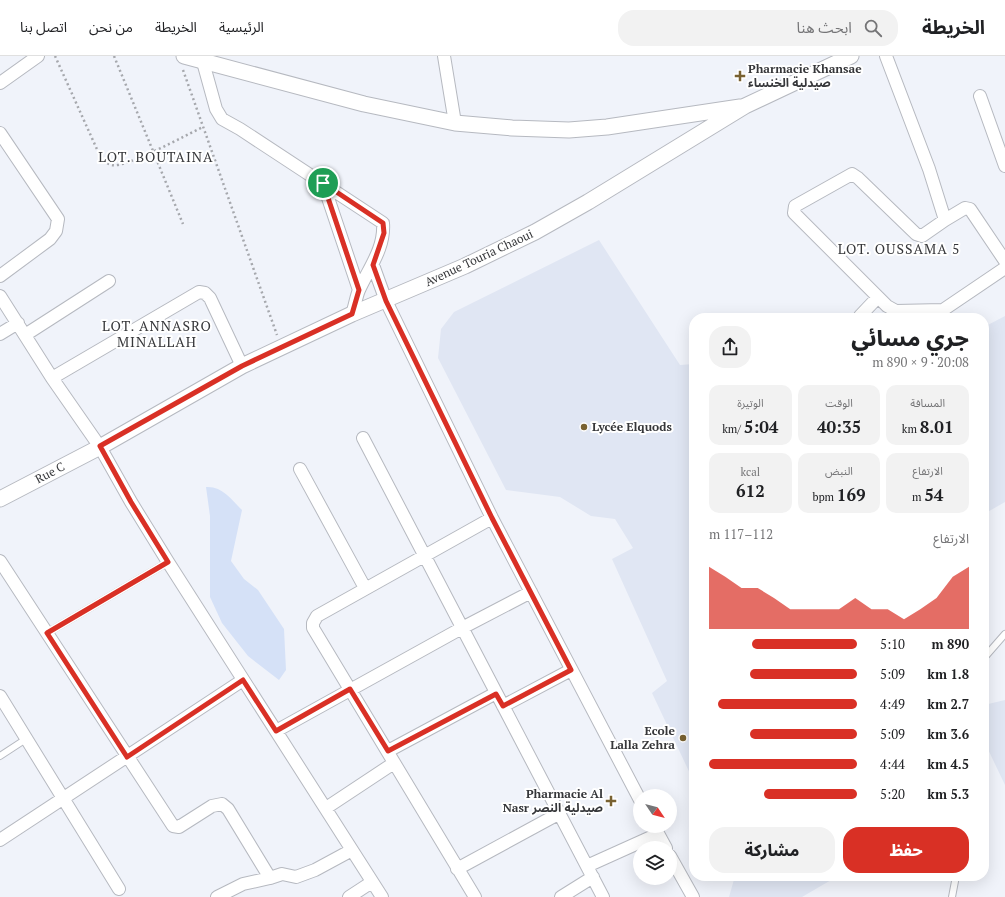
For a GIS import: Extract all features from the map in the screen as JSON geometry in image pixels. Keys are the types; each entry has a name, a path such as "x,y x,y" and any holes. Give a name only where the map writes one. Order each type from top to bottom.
{"street":[{"path":"0,83 38,56"},
{"path":"444,56 455,123"},
{"name":"Avenue Touria Chaoui","path":"100,446 242,366 352,314 386,301 535,232 594,198 745,106 851,56"},
{"path":"886,56 929,169 945,220"},
{"path":"182,60 203,62 364,104 455,123 512,128 569,130 607,127 745,106"},
{"path":"203,62 216,109 222,119 383,223 384,233 373,265 359,290 352,314"},
{"path":"980,96 1005,166"},
{"path":"0,133 58,220 56,231 50,239 0,276"},
{"path":"1005,261 970,209 965,208 922,236 916,234 852,174 796,206 794,213 887,306 896,311 943,310 1005,268"},
{"path":"323,183 359,290"},
{"path":"373,265 386,301 492,518 634,789"},
{"path":"25,335 109,280"},
{"path":"52,378 199,292 205,293 213,303 242,366"},
{"path":"0,296 52,378 100,446 131,502 168,562 382,897"},
{"path":"863,313 878,297"},
{"path":"0,334 18,323"},
{"path":"363,438 603,897"},
{"name":"Rue C","path":"0,499 100,446"},
{"path":"300,469 365,588"},
{"path":"475,897 313,628 313,623 317,616 492,518"},
{"path":"0,560 173,826 179,827 212,806 218,804 226,807 270,878"},
{"path":"276,731 350,689 531,592"},
{"path":"503,706 571,670"},
{"path":"0,840 243,680"},
{"path":"388,751 496,694"},
{"path":"0,696 62,799 119,889"},
{"path":"326,808 394,763"},
{"path":"457,869 560,813"},
{"path":"587,866 650,833"},
{"path":"217,897 243,884 282,874 296,877 315,870 352,850"},
{"path":"677,868 693,897"},
{"path":"561,897 593,877"},
{"path":"349,897 372,882"}],"lane":[{"path":"47,633 168,562"},
{"path":"989,652 1005,634"},
{"path":"0,756 26,739"},
{"path":"952,897 955,881"}],"path":[{"path":"55,56 100,156 105,162 112,166 119,166 152,152 203,127"},
{"path":"114,56 152,152 183,224"},
{"path":"182,60 203,127 281,347"}],"shaded area":[{"name":"Lycée Elquods","path":"599,240 680,365 689,364 689,771 652,693 667,681 612,559 633,548 615,519 591,516 560,497 506,490 438,358 441,329 454,312"},
{"path":"1005,316 1005,502 989,511 989,324"},
{"path":"206,487 212,487 222,491 242,510 231,561 244,579 258,590 284,629 286,670 279,680 248,656 222,623 210,597 210,516"},
{"path":"1005,700 1005,785 989,751 989,704"},
{"path":"734,881 829,881 802,897 729,897"}],"place":[{"name":"Pharmacie Khansae صيدلية الخنساء","path":"740,76"},
{"name":"Lycée Elquods","path":"584,427"},
{"name":"Ecole Lalla Zehra","path":"683,738"},
{"name":"Pharmacie Al Nasr صيدلية النصر","path":"611,801"}],"district":[{"name":"LOT. BOUTAINA","path":"156,157"},
{"name":"LOT. OUSSAMA 5","path":"899,249"},
{"name":"LOT. ANNASRO MINALLAH","path":"157,334"}],"route":[{"path":"323,183 383,223 384,233 373,265 386,301 492,518 571,670 503,706 496,694 388,751 350,689 276,731 243,680 127,757 47,633 168,562 131,502 100,446 242,366 352,314 359,290 323,183"}]}
